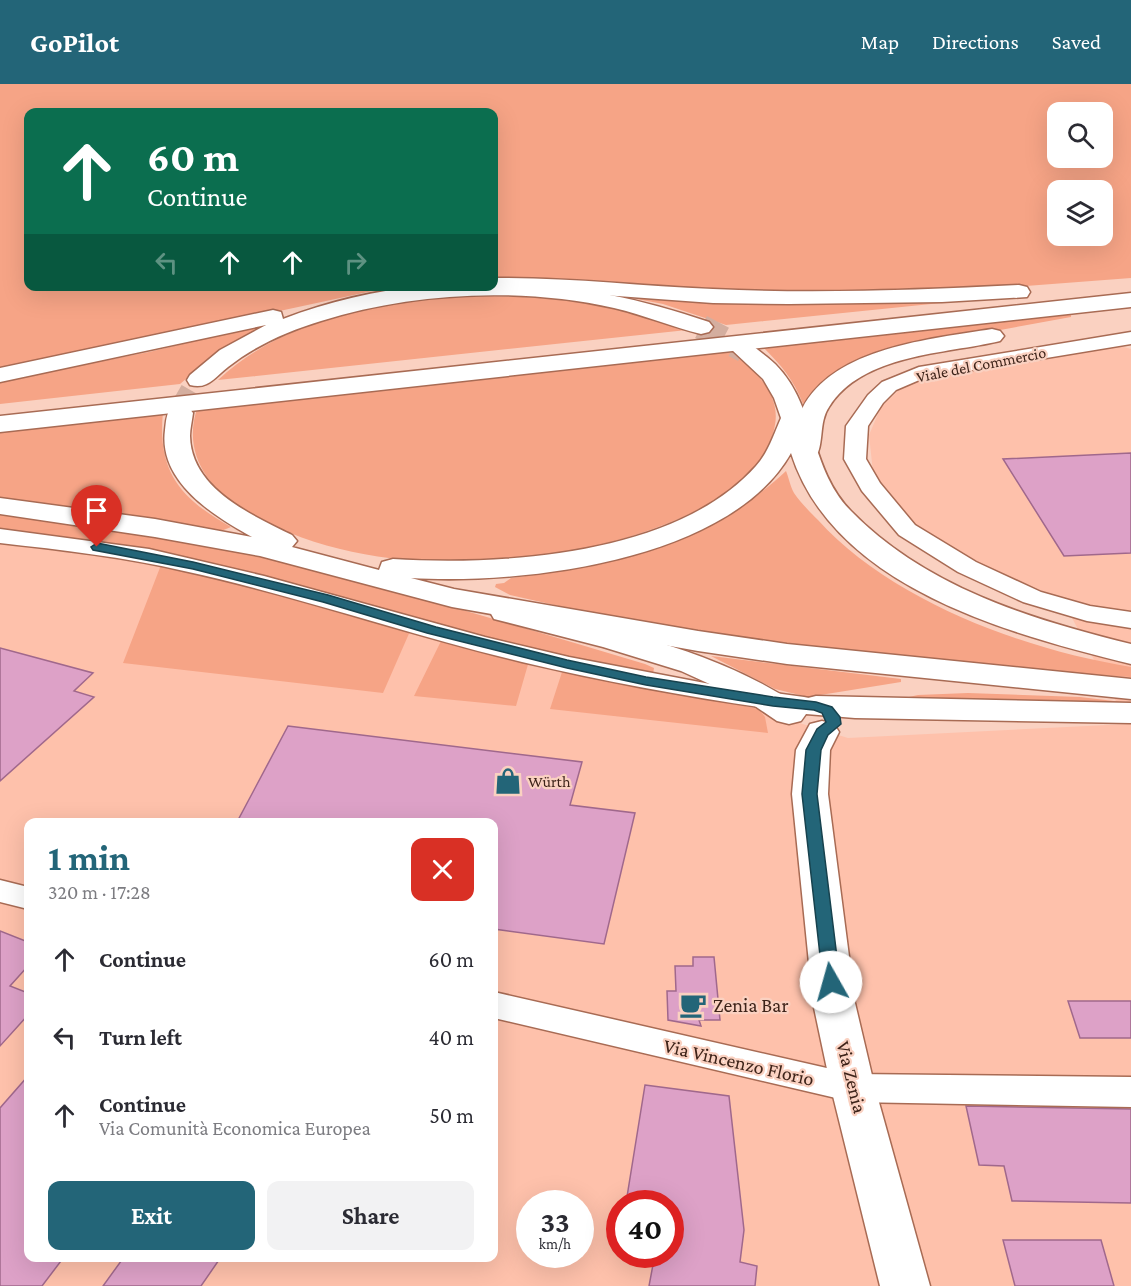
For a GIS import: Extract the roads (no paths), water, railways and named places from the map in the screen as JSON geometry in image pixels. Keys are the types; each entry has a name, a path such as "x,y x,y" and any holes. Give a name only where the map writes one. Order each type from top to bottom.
{"main road":[{"path":"498,285 723,296 875,298 1032,291 1131,283"},
{"path":"0,409 1131,289"},
{"path":"0,375 316,308 423,291"},
{"path":"498,291 588,297 645,308 701,327"},
{"path":"199,380 231,353 274,330 325,312 384,297"},
{"path":"0,424 1131,300"},
{"path":"805,454 809,424 817,405 842,379 860,369 915,350 1131,310"},
{"path":"744,350 772,373 786,397 814,479 837,514 853,531 900,566 962,600 999,616 1047,632 1131,654"},
{"path":"180,413 176,436 178,454 183,466 196,484 222,508 257,530 320,555"},
{"path":"0,506 155,528 357,563 425,570 501,567 579,558 641,543 688,526 742,494 764,474 781,449 794,418"},
{"path":"262,548 452,598 686,639 1130,701"},
{"path":"357,563 412,588"},
{"path":"452,598 653,668 714,674 824,714 1039,709 1130,701"},
{"path":"824,714 1130,701"},
{"name":"Via Zenia","path":"824,714 813,750 810,794 834,1003 853,1088 905,1286"}],"street":[{"name":"Viale del Commercio","path":"1131,338 918,372 889,386 875,399 856,426 855,459 870,486 907,530 967,567 1032,597 1087,613 1131,621"},
{"path":"0,536 97,547 193,566 328,599 431,630 653,668"},
{"path":"0,891 24,897"},
{"name":"Via Vincenzo Florio","path":"498,1006 853,1088 1131,1092"}],"tunnel":[{"path":"701,327 744,350"},
{"path":"180,413 199,380"}],"place":[{"name":"Würth","path":"508,781"},
{"name":"Zenia Bar","path":"693,1005"}]}
